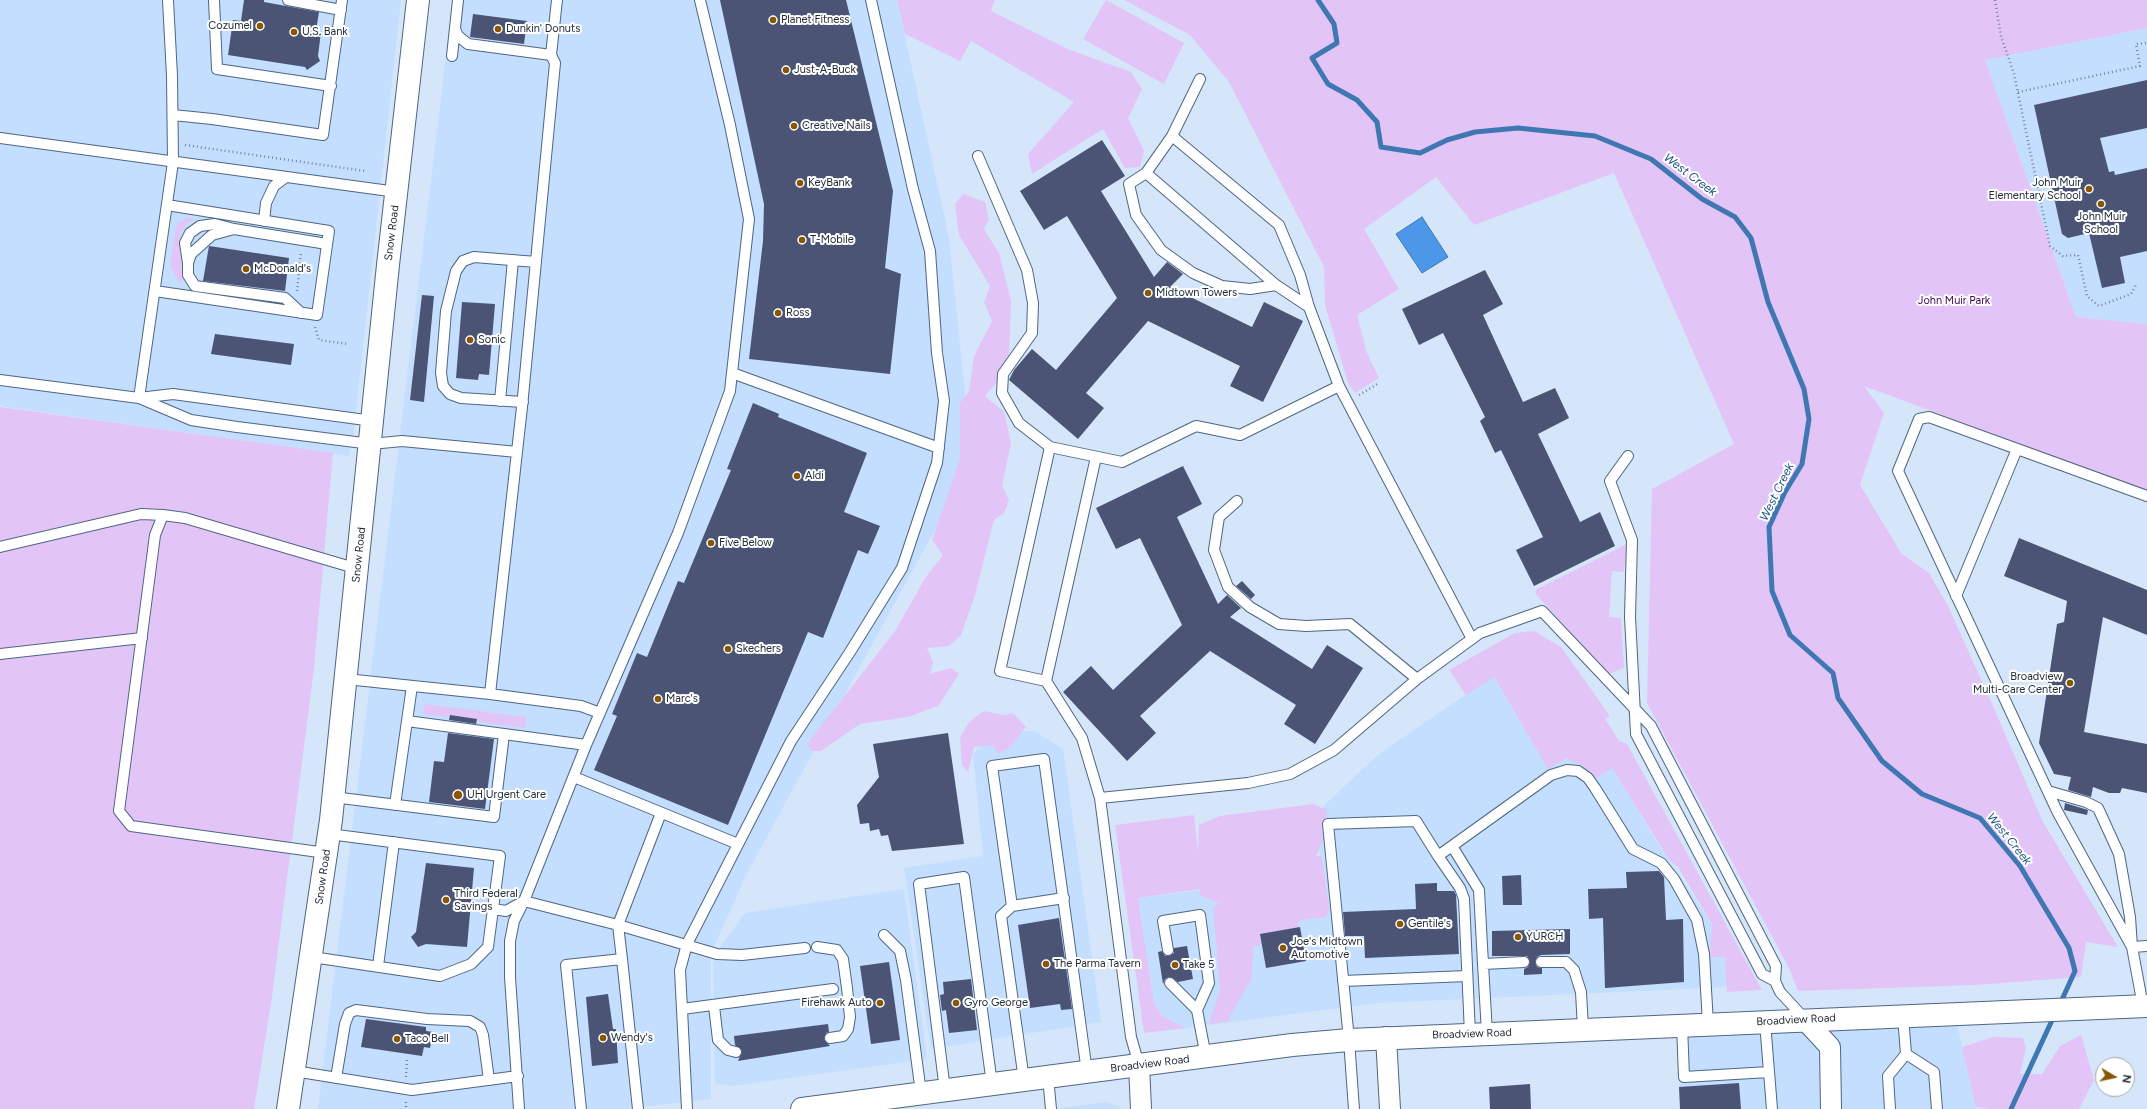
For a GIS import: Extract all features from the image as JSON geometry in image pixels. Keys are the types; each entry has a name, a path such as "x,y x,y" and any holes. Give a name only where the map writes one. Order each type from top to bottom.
{"main road":[{"name":"Snow Road","path":"288,1109 328,844 418,0"},
{"name":"Broadview Road","path":"802,1109 870,1105 921,1093 1139,1065 1386,1037 2145,1006"}],"street":[{"path":"1806,1020 1830,1047 1831,1109"},
{"path":"1386,1037 1390,1109"},
{"path":"1139,1065 1141,1109"}],"lane":[{"path":"139,398 174,162 168,0"},
{"path":"214,0 217,69 330,86"},
{"path":"173,115 323,135 341,5 288,0"},
{"path":"452,56 458,0"},
{"path":"490,694 523,402 555,63 551,55 557,0"},
{"path":"519,1109 518,1076 510,977 510,941 514,921 524,901 586,745 678,533 730,391 749,219 730,126 700,0"},
{"path":"687,1109 680,970 687,944 790,741 850,652 902,568 937,462 944,401 937,353 930,251 913,189 871,0"},
{"path":"455,29 458,36 468,44 551,55"},
{"path":"1200,79 1172,136 1146,174 1129,184 1136,215 1161,250 1193,273 1222,286 1250,289 1276,285"},
{"path":"1172,136 1279,225 1300,275 1309,307 1339,386 1472,639"},
{"path":"0,138 397,192"},
{"path":"978,156 1027,270 1033,303 1032,332 1003,374 1002,393 1019,423 1050,447 1122,462 1196,426 1240,435 1339,386"},
{"path":"1146,174 1276,285 1309,307"},
{"path":"264,221 266,203 274,186 286,177"},
{"path":"155,292 317,316 329,231 167,205"},
{"path":"301,313 285,298 195,286 188,275 185,243 190,233 200,226 215,224 234,230 327,244"},
{"path":"188,263 191,254 212,236 234,230"},
{"path":"523,402 461,398 450,394 443,386 441,373 446,311 456,271 463,261 474,257 536,262"},
{"path":"500,401 513,260"},
{"path":"732,372 939,448"},
{"path":"0,380 139,398 173,394 373,421"},
{"path":"139,398 191,420 371,444 402,441 517,452"},
{"path":"2132,947 2048,791 1898,471 1919,419 1929,417 2147,496"},
{"path":"1046,680 1000,670 1050,447"},
{"path":"1956,596 2017,449"},
{"path":"1628,456 1610,481 1632,540 1630,617 1636,734 1762,974 1775,981"},
{"path":"1096,457 1046,680 1082,738 1100,798 1132,1037 1139,1065"},
{"path":"1237,501 1219,517 1214,550 1228,587 1250,607 1280,624 1306,626 1350,624 1417,679"},
{"path":"0,547 142,514 163,515 185,518 358,569"},
{"path":"163,515 155,535 119,812 131,826 328,844 394,842 500,856 488,947 471,964 440,976 378,966 312,958"},
{"path":"1100,798 1248,783 1290,774 1334,750 1417,679 1480,633 1542,611 1634,710 1651,726 1776,966 1775,981 1780,992 1806,1020"},
{"path":"0,654 142,638"},
{"path":"346,679 490,694 581,706 600,713"},
{"path":"395,805 412,686"},
{"path":"407,721 586,745"},
{"path":"333,796 494,817 504,734"},
{"path":"1012,906 992,766 1044,759 1087,1072"},
{"path":"1438,856 1551,776 1567,770 1578,771 1588,778 1633,849 1662,863 1674,879 1697,920 1704,954 1708,1024"},
{"path":"574,777 738,844"},
{"path":"2048,791 2086,802 2098,808 2105,820 2119,854 2130,917 2132,947 2145,1006"},
{"path":"638,1109 618,925 661,812"},
{"path":"1354,1109 1349,1040 1328,824 1416,821 1460,888 1464,899 1467,976 1479,1033"},
{"path":"378,966 394,842"},
{"path":"1452,846 1479,890 1484,964 1479,1033"},
{"path":"945,1090 919,884 964,877 992,1084"},
{"path":"1024,1080 1001,916 1012,906 1064,898"},
{"path":"493,909 506,911 524,901 618,925 717,954 742,956 805,948"},
{"path":"1168,950 1163,921 1200,915 1209,983 1197,1010"},
{"path":"884,935 900,951 906,980 921,1093"},
{"path":"2132,947 2147,946"},
{"path":"817,947 837,950 843,959 850,1017 848,1029 843,1036 830,1038"},
{"path":"581,1109 566,965 622,959"},
{"path":"1484,964 1524,962"},
{"path":"1541,962 1566,962 1574,970 1581,992 1582,1029"},
{"path":"1343,982 1467,976"},
{"path":"1170,983 1197,1010 1206,1057"},
{"path":"682,1009 714,1006 833,989"},
{"path":"714,1006 718,1040 728,1050 736,1052"},
{"path":"336,1078 345,1024 349,1013 356,1010 427,1019 470,1021 480,1027 483,1035 489,1080"},
{"path":"1890,1109 1888,1076 1906,1054 1903,1016"},
{"path":"1765,1022 1772,1109"},
{"path":"1682,1025 1684,1077 1769,1072"},
{"path":"1906,1054 1934,1072 1936,1109"},
{"path":"294,1071 412,1090 518,1076"},
{"path":"1048,1077 1051,1109"}],"path":[{"path":"1995,0 2001,36 2014,74 2050,246 2063,256 2078,255 2087,296 2099,306 2131,294 2137,283"},
{"path":"2018,92 2140,66 2136,44 2147,42"},
{"path":"173,143 365,171"},
{"path":"294,252 301,253 296,293"},
{"path":"318,337 319,340 348,344"},
{"path":"1358,395 1379,383"}],"shaded area":[{"path":"0,0 401,0 354,430 349,456 0,406"},
{"path":"453,0 897,0 949,238 972,462 746,875 711,954 711,1099 624,1109 318,1109"},
{"name":"John Muir Elementary School","path":"2147,28 2147,324 2076,317 1985,60"},
{"path":"1493,676 1548,769 1566,758 1612,767 1657,842 1712,924 1727,956 1728,987 1378,1003 1186,1028 1162,1016 1154,1003 1138,898 1217,888 1256,925 1325,917 1316,813 1379,754"},
{"path":"997,731 1034,731 1063,749 1101,1022 931,1049 904,868 983,856 973,754"},
{"path":"904,889 927,1059 732,1086 715,1083 713,957 745,913"},
{"path":"1957,1024 1977,1109 1681,1109 1677,1037"},
{"path":"1107,1102 1120,1107 1120,1109 1053,1109"}],"green space":[{"path":"897,0 995,0 991,11 1070,50 1131,72 1142,89 1128,118 1144,151 1140,167 1125,168 1103,129 1032,174 1028,154 1074,102 971,41 960,61 905,34"},
{"path":"1106,0 1184,43 1164,84 1083,39"},
{"name":"John Muir Park","path":"1124,0 2147,0 2147,28 1985,60 2076,317 2147,324 2147,491 1864,386 1884,413 1860,485 1901,553 1929,573 1948,606 2043,822 2118,947 2086,942 2081,977 1975,985 1798,991 1789,968 1647,703 1652,489 1734,444 1614,173 1474,225 1436,177 1364,229 1399,289 1357,315 1367,353 1379,378 1355,393 1348,383 1325,305 1324,267 1229,82 1190,35"},
{"path":"963,194 985,202 989,219 984,229 999,253 1011,301 1009,354 997,382 985,396 1004,412 1011,443 1002,486 1009,500 1004,513 994,520 975,595 961,635 949,646 927,648 933,662 930,674 951,668 959,674 938,706 908,717 860,724 821,751 811,751 808,743 895,631 926,577 943,555 932,540 960,459 960,403 969,391 974,356 992,321 984,302 990,286 959,235 955,204"},
{"path":"188,217 195,219 186,224 179,237 183,281 179,282 171,268 171,258 176,228 179,223"},
{"path":"0,407 333,453 314,668 272,997 254,1109 0,1109"},
{"path":"1627,544 1624,572 1612,571 1609,617 1621,618 1624,668 1608,674 1535,593 1537,589"},
{"path":"1534,631 1561,647 1610,716 1605,719 1619,741 1627,744 1762,990 1727,992 1725,957 1710,957 1712,924 1678,867 1670,861 1612,768 1596,778 1585,767 1566,758 1548,769 1494,677 1466,695 1449,670 1515,633"},
{"path":"425,704 526,717 525,728 423,714"},
{"path":"984,711 1003,715 1013,713 1026,727 1011,746 998,754 992,745 974,747 968,772 962,765 960,738 969,722"},
{"path":"1313,804 1327,810 1324,837 1316,856 1322,856 1329,910 1326,917 1300,920 1295,934 1253,947 1252,978 1230,1016 1230,1021 1209,1024 1220,989 1213,907 1219,903 1200,895 1200,889 1138,898 1154,1003 1162,1016 1186,1028 1144,1033 1115,825 1194,815 1198,853 1199,825 1220,816"},
{"path":"2081,1035 2094,1080 2079,1109 1990,1109 1976,1107 1962,1047 1993,1037 2023,1038 2026,1048 2020,1074 2042,1074 2060,1046"}],"water":[{"path":"1422,217 1448,257 1422,273 1396,234"}],"building":[{"path":"244,0 264,0 264,2 319,12 316,31 321,32 318,56 320,61 307,70 305,67 228,55 233,20 241,21"},
{"path":"720,0 846,0 893,191 885,268 901,274 890,374 749,359 763,241 764,204"},
{"name":"Dunkin' Donuts","path":"473,14 527,21 524,44 470,37"},
{"name":"John Muir School","path":"2147,80 2147,128 2100,138 2109,172 2114,171 2115,175 2147,168 2147,251 2120,257 2125,283 2102,288 2089,233 2068,238 2062,234 2034,105"},
{"name":"Midtown Towers","path":"1102,140 1125,176 1101,191 1154,277 1167,262 1183,274 1170,287 1252,327 1264,302 1303,321 1263,402 1230,386 1240,366 1148,321 1086,393 1104,408 1078,439 1009,380 1014,370 1032,349 1056,370 1117,298 1067,216 1044,230 1020,191"},
{"name":"McDonald's","path":"209,246 289,258 285,291 203,281"},
{"path":"1485,270 1503,304 1483,315 1523,402 1555,388 1569,418 1538,434 1580,522 1600,512 1615,546 1534,586 1516,550 1543,537 1501,450 1495,453 1480,421 1485,417 1443,333 1419,345 1402,309"},
{"path":"422,295 434,296 424,402 410,400"},
{"path":"462,302 495,304 489,375 479,374 478,380 456,378"},
{"path":"215,334 294,344 291,365 211,354"},
{"path":"753,403 779,414 778,417 867,453 844,512 880,526 868,554 858,550 823,638 808,632 728,825 594,770 617,716 612,714 637,653 647,657 678,581 684,583 731,470 727,469"},
{"path":"1183,466 1202,504 1177,517 1218,604 1227,595 1241,608 1230,617 1312,669 1327,645 1363,668 1315,744 1284,724 1296,705 1210,651 1140,716 1156,733 1127,761 1063,692 1091,666 1113,690 1182,625 1140,538 1116,549 1096,508"},
{"name":"Broadview Multi-Care Center","path":"2019,538 2147,590 2147,635 2103,617 2084,732 2147,744 2147,793 2122,788 2120,793 2109,793 2093,787 2091,797 2068,790 2071,777 2054,774 2039,743 2057,624 2064,622 2067,601 2004,576"},
{"path":"1242,581 1255,595 1251,599 1236,586"},
{"path":"450,715 477,719 476,724 449,720"},
{"path":"448,733 494,739 485,809 429,802 434,761 444,762"},
{"path":"948,733 964,844 892,851 888,835 881,836 879,829 870,831 869,823 860,824 857,805 879,777 873,744"},
{"path":"2065,803 2088,810 2087,815 2064,810"},
{"name":"Third Federal Savings","path":"426,863 474,868 467,947 426,944 418,947 411,937 416,932"},
{"path":"1659,871 1664,877 1666,920 1683,919 1684,982 1605,988 1603,918 1589,919 1588,889 1627,888 1626,872"},
{"path":"1521,875 1522,905 1503,905 1502,876"},
{"name":"Gentile's","path":"1437,883 1437,891 1454,891 1456,895 1459,954 1365,958 1364,936 1345,936 1343,912 1416,909 1415,884"},
{"name":"The Parma Tavern","path":"1059,918 1072,1009 1061,1010 1060,1004 1030,1008 1018,925"},
{"name":"Joe's Midtown Automotive","path":"1300,927 1306,961 1266,968 1260,934"},
{"path":"1570,929 1570,954 1541,955 1537,957 1535,962 1537,967 1542,968 1542,974 1524,975 1524,969 1528,967 1530,962 1527,956 1492,956 1492,931"},
{"name":"Take 5","path":"1187,946 1193,979 1178,982 1169,977 1165,979 1163,984 1158,952 1162,951 1165,956 1169,956 1174,953 1174,948"},
{"name":"Firehawk Auto","path":"889,962 900,1040 871,1044 860,966"},
{"name":"Gyro George","path":"971,979 977,1030 949,1033 946,1010 942,1011 940,995 944,994 943,982"},
{"name":"Wendy's","path":"608,994 613,1029 616,1029 618,1063 592,1066 586,997"},
{"name":"Taco Bell","path":"366,1019 426,1027 426,1031 433,1032 430,1048 424,1047 422,1056 361,1047"},
{"path":"828,1024 829,1032 826,1033 824,1039 830,1046 738,1061 742,1051 735,1045 734,1036"},
{"path":"1739,1083 1741,1109 1680,1109 1679,1087"},
{"path":"1530,1084 1531,1109 1490,1109 1489,1087"}],"waterway":[{"name":"West Creek","path":"1318,0 1334,24 1337,43 1312,58 1328,84 1357,100 1377,122 1381,147 1420,153 1447,140 1475,132 1518,128 1595,136 1651,159 1702,199 1735,217 1751,238 1768,302 1804,389 1809,419 1802,464 1785,492 1769,527 1772,591 1790,635 1833,673 1838,698 1882,761 1922,794 1980,818 2020,866 2069,948 2075,971 2060,1004"},
{"name":"West Creek","path":"2011,1109 2054,1016"}],"place":[{"name":"Planet Fitness","path":"773,20"},
{"name":"Cozumel","path":"260,26"},
{"name":"Dunkin' Donuts","path":"498,29"},
{"name":"U.S. Bank","path":"294,32"},
{"name":"Just-A-Buck","path":"786,70"},
{"name":"Creative Nails","path":"794,126"},
{"name":"KeyBank","path":"800,183"},
{"name":"John Muir Elementary School","path":"2089,189"},
{"name":"John Muir School","path":"2101,204"},
{"name":"T-Mobile","path":"802,240"},
{"name":"McDonald's","path":"246,269"},
{"name":"Midtown Towers","path":"1148,293"},
{"name":"Ross","path":"778,313"},
{"name":"Sonic","path":"470,340"},
{"name":"Aldi","path":"797,476"},
{"name":"Five Below","path":"711,543"},
{"name":"Skechers","path":"728,649"},
{"name":"Broadview Multi-Care Center","path":"2070,683"},
{"name":"Marc's","path":"658,699"},
{"name":"UH Urgent Care","path":"458,795"},
{"name":"Third Federal Savings","path":"446,900"},
{"name":"Gentile's","path":"1400,924"},
{"name":"YURCH","path":"1518,937"},
{"name":"Joe's Midtown Automotive","path":"1283,948"},
{"name":"The Parma Tavern","path":"1046,964"},
{"name":"Take 5","path":"1175,965"},
{"name":"Firehawk Auto","path":"880,1003"},
{"name":"Gyro George","path":"956,1003"},
{"name":"Wendy's","path":"603,1038"},
{"name":"Taco Bell","path":"397,1039"}]}
